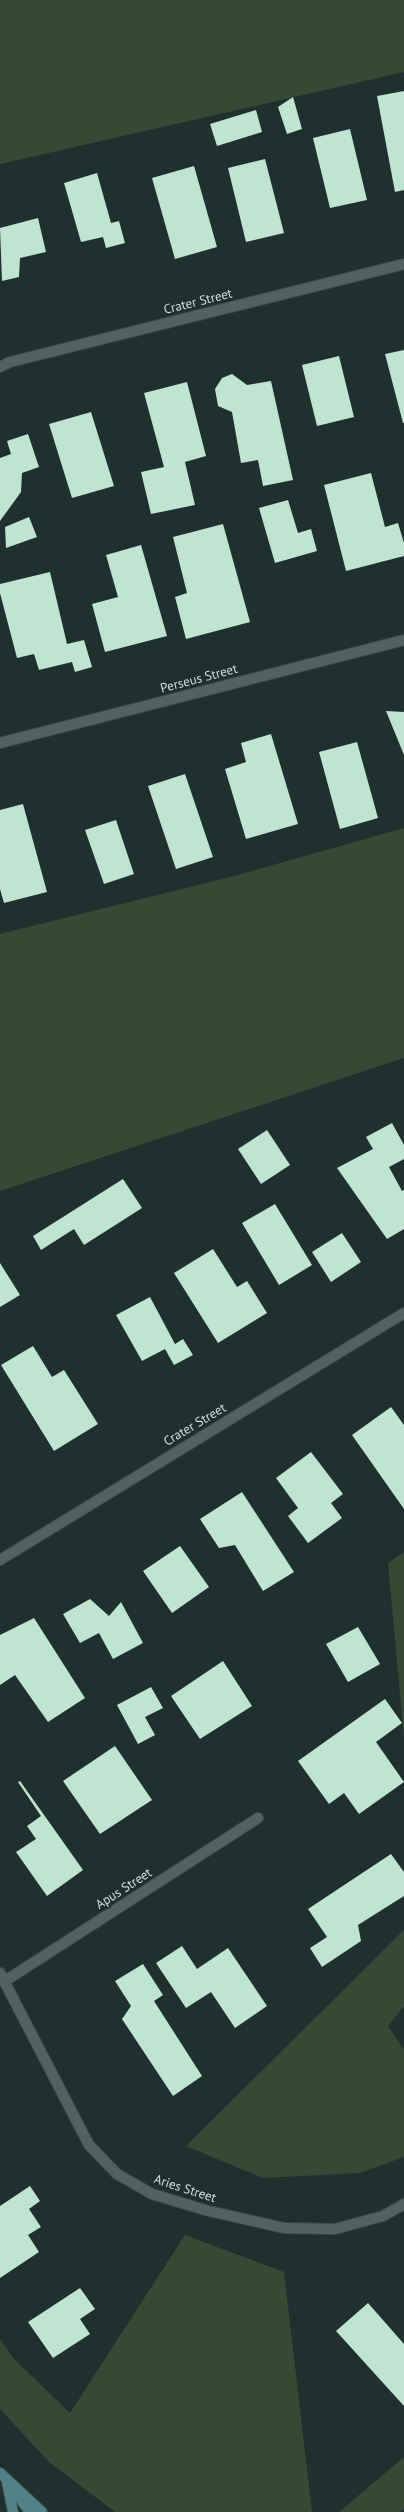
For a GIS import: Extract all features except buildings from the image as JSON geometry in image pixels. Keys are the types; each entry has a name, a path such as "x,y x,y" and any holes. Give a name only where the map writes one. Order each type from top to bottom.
{"main road":[{"path":"0,2473 30,2512"},
{"path":"0,2473 42,2512"},
{"path":"7,2482 13,2512"}],"street":[{"name":"Crater Street","path":"0,367 10,362 404,264"},
{"name":"Perseus Street","path":"0,743 404,640"},
{"name":"Crater Street","path":"0,1560 404,1313"},
{"name":"Apus Street","path":"2,1977 258,1818"},
{"name":"Aries Street","path":"2,1977 90,2145 117,2174 152,2194 205,2210 284,2228 335,2229 383,2216 404,2204"}],"green space":[{"path":"0,0 404,0 404,72 0,164"},
{"path":"404,828 404,1058 0,1191 0,934 234,876"},
{"path":"404,1552 404,1738 388,1563"},
{"path":"404,1930 404,2006 388,2026 404,2050 404,2157 360,2173 263,2178 186,2146"},
{"path":"185,2235 284,2272 312,2512 115,2512 49,2462 0,2409 0,2339 13,2358 70,2413"},
{"path":"404,2457 404,2509 400,2512 339,2512"}]}
